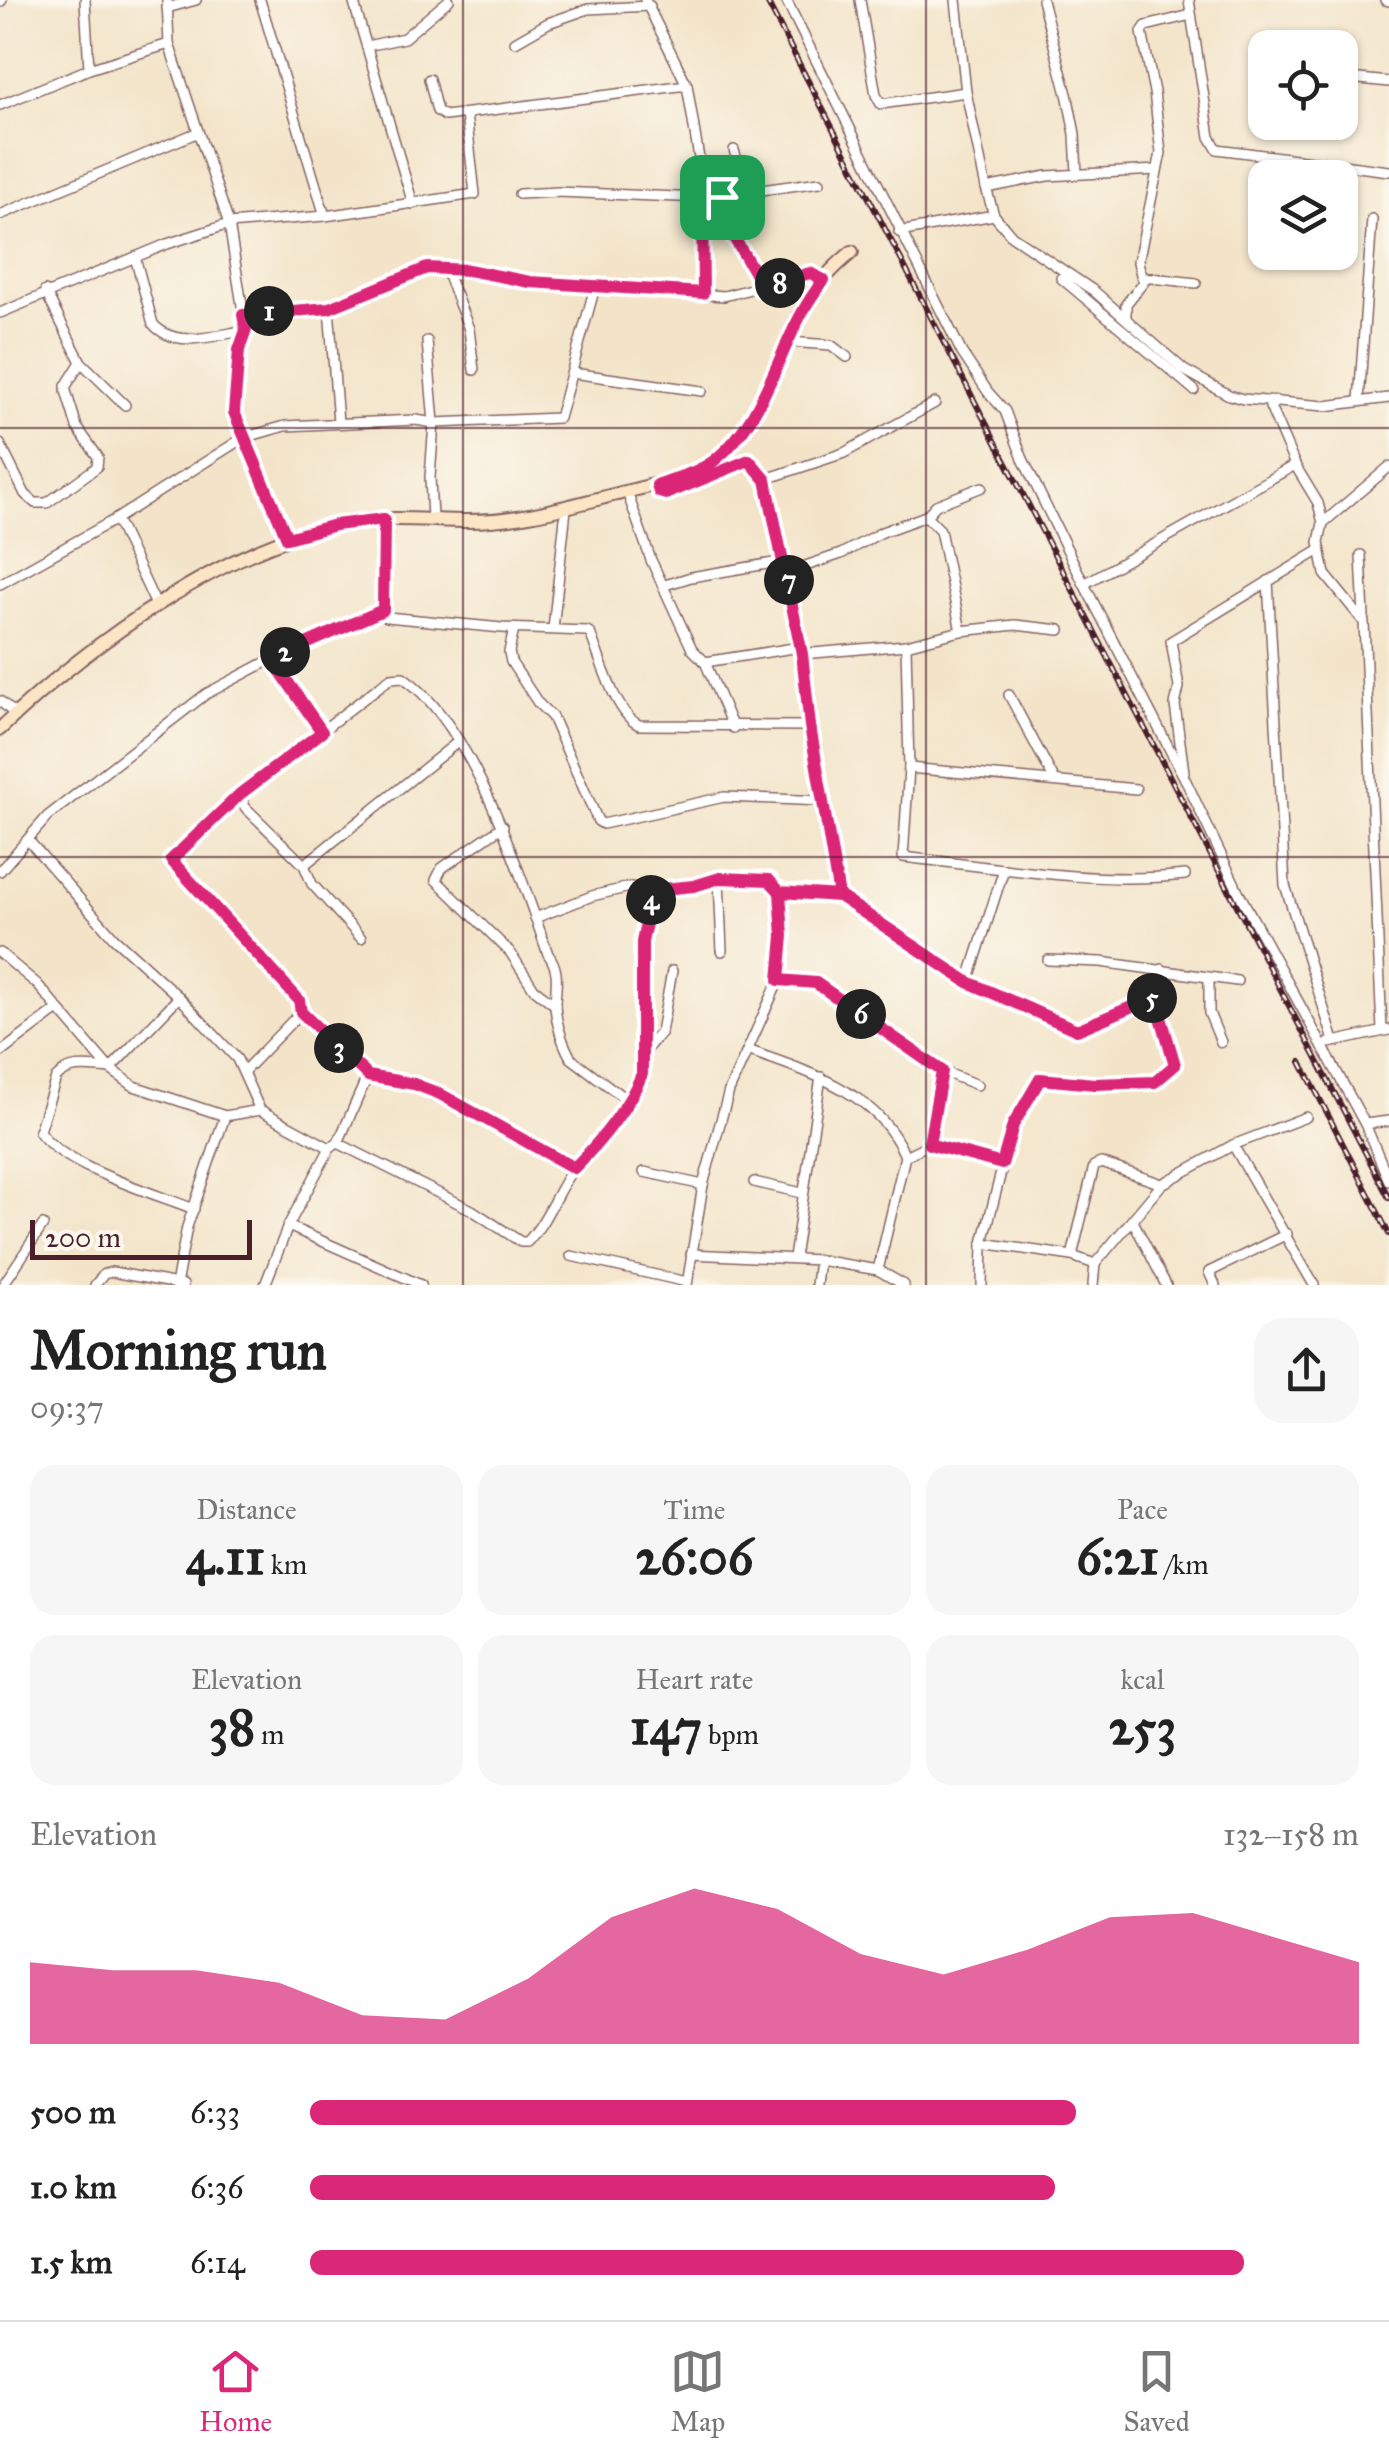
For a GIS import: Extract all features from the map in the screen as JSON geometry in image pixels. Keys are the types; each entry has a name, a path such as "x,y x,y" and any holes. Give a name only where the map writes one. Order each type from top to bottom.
{"street":[{"path":"85,0 89,69"},
{"path":"196,0 167,4 169,44 229,224 246,330 239,350 234,412 287,538"},
{"path":"260,0 325,216"},
{"path":"353,0 414,204"},
{"path":"367,46 404,38 449,0"},
{"path":"786,0 962,353 1006,411 1024,459 1084,584 1186,779 1241,897 1365,1124 1389,1181"},
{"path":"860,0 876,95 881,104 966,92"},
{"path":"956,0 966,92 986,188 994,215 1030,250 1094,291 1184,370 1210,386 1243,399 1326,406 1389,398"},
{"path":"1042,0 1068,98 1077,174"},
{"path":"1189,0 1210,137 1217,149 1389,171"},
{"path":"515,42 548,23 588,9 648,3 687,86 700,156 703,293"},
{"path":"1126,318 1126,304 1140,289 1138,262 1160,161 1142,32 1146,26 1191,16"},
{"path":"0,105 89,69 169,44"},
{"path":"429,79 440,116 687,86"},
{"path":"1358,79 1389,82"},
{"path":"0,312 134,257 229,224 325,216 475,194 466,114"},
{"path":"0,216 196,133"},
{"path":"734,150 747,192"},
{"path":"986,188 1047,176 1156,170"},
{"path":"519,194 702,198 820,182"},
{"path":"722,197 733,236 756,275 759,288"},
{"path":"899,232 994,215"},
{"path":"1359,402 1372,218"},
{"path":"0,729 85,655 157,606 287,538 335,525 384,519 514,518 566,509 657,485 712,463 738,438 799,316 824,280 852,252"},
{"path":"134,257 153,324 160,331 183,340 246,330"},
{"path":"243,315 329,308 427,268 594,287 724,296 810,273 824,280"},
{"path":"445,268 469,329 474,370"},
{"path":"1142,277 1196,284"},
{"path":"1061,278 1194,390"},
{"path":"0,584 116,519 243,438 285,426 338,422 553,420 562,413 594,287"},
{"path":"45,292 81,362 125,404"},
{"path":"329,308 338,422"},
{"path":"427,340 434,423 432,519"},
{"path":"789,342 831,345 848,357"},
{"path":"0,444 25,494 35,503 47,503 96,467 98,457 77,427 66,391 81,362"},
{"path":"572,373 702,392"},
{"path":"1276,401 1270,407 1295,465 1309,484 1322,523 1320,550 1330,582 1364,622"},
{"path":"766,480 844,453 935,403"},
{"path":"657,485 659,492 666,494 749,460 766,480 801,650 839,896"},
{"path":"1084,584 1295,465"},
{"path":"1322,523 1389,467"},
{"path":"664,585 691,577 786,566 841,554 882,532 926,516 936,505 982,487"},
{"path":"627,492 651,560 692,648 705,662 733,728"},
{"path":"553,628 566,509"},
{"path":"926,516 940,530 961,631"},
{"path":"116,519 157,606"},
{"path":"384,519 382,615 590,633 613,691 633,723 733,728 810,726"},
{"path":"1186,779 1171,641 1320,550"},
{"path":"1322,1046 1385,1030 1361,555"},
{"path":"1268,581 1285,885 1334,1041"},
{"path":"0,872 48,816 185,709 272,659 383,610"},
{"path":"705,662 801,650 906,646 961,631 1015,625 1060,630"},
{"path":"514,629 511,662 552,717 603,824 724,797 823,801"},
{"path":"906,646 909,768 903,857 1145,878 1185,874"},
{"path":"272,659 322,732"},
{"path":"574,1168 440,1094 414,1084 368,1076 301,1012 299,1000 171,860 240,794 391,678 403,677 445,720 459,741 502,826 554,962 558,982 555,1005 571,1058 627,1100"},
{"path":"1009,695 1054,779"},
{"path":"0,701 16,714"},
{"path":"304,864 459,741"},
{"path":"909,768 1136,789"},
{"path":"240,794 245,807 304,864 312,884 360,938"},
{"path":"502,826 442,868 436,880 510,952 534,989 555,1005"},
{"path":"28,840 114,938 179,997 236,1059 260,1110"},
{"path":"968,982 1004,868"},
{"path":"536,918 630,887 653,890 694,886 720,878 769,880 780,892 783,936 779,980 729,1091 703,1185 687,1284 571,1256"},
{"path":"720,878 722,951"},
{"path":"0,953 37,984 110,1069 134,1086 225,1116 260,1110 472,1210 521,1242 531,1239 574,1168 593,1149 642,1074 642,942 653,890"},
{"path":"780,892 839,896 968,982 1077,1030 1155,997"},
{"path":"1048,960 1162,969 1237,982"},
{"path":"982,1285 983,1244 1002,1164 1013,1125 1040,1079 1095,1084 1155,1082 1175,1065 1155,997 1162,969"},
{"path":"643,1053 661,1032 672,971"},
{"path":"1208,979 1208,1013 1221,1042"},
{"path":"779,980 816,983 942,1071 977,1085"},
{"path":"179,997 110,1069 72,1067 62,1072 56,1078 39,1131 83,1166 194,1209"},
{"path":"0,1054 57,1010"},
{"path":"244,1071 301,1012"},
{"path":"750,1050 821,1077 872,1108 897,1136 905,1156 878,1270"},
{"path":"929,1144 942,1071"},
{"path":"264,1285 288,1226 368,1076"},
{"path":"794,1258 821,1077"},
{"path":"96,1285 104,1274 112,1272 178,1284 194,1209 225,1116"},
{"path":"1093,1285 1095,1264 1162,1184 1234,1144 1306,1116"},
{"path":"1365,1124 1389,1121"},
{"path":"905,1156 929,1144 1002,1164"},
{"path":"1234,1144 1314,1285"},
{"path":"1072,1256 1094,1166 1101,1163 1162,1184"},
{"path":"644,1172 703,1185"},
{"path":"754,1182 802,1193"},
{"path":"1133,1221 1166,1285"},
{"path":"3,1285 42,1225"},
{"path":"288,1226 421,1285"},
{"path":"1215,1285 1209,1272 1287,1234"},
{"path":"983,1244 1072,1256 1095,1264"},
{"path":"692,1254 819,1260 878,1270 903,1285"},
{"path":"816,1285 819,1260"}],"railway":[{"path":"766,0 1389,1198"},
{"path":"1301,1062 1389,1234"}],"route":[{"path":"722,197 702,198 703,293 530,282 468,270 427,268 329,308 243,315 246,330 239,350 234,412 287,538 335,525 384,519 383,610 272,659 322,732 240,794 171,860 299,1000 301,1012 368,1076 414,1084 440,1094 574,1168 593,1149 642,1074 642,942 653,890 736,876 769,880 780,892 839,896 968,982 1077,1030 1155,997 1175,1065 1155,1082 1095,1084 1040,1079 1013,1125 1002,1164 929,1144 942,1071 816,983 779,980 783,936 780,892 839,896 788,572 766,480 749,460 666,494 659,492 657,485 712,463 738,438 799,316 824,280 810,273 759,288 756,275 733,236 722,197"}]}
